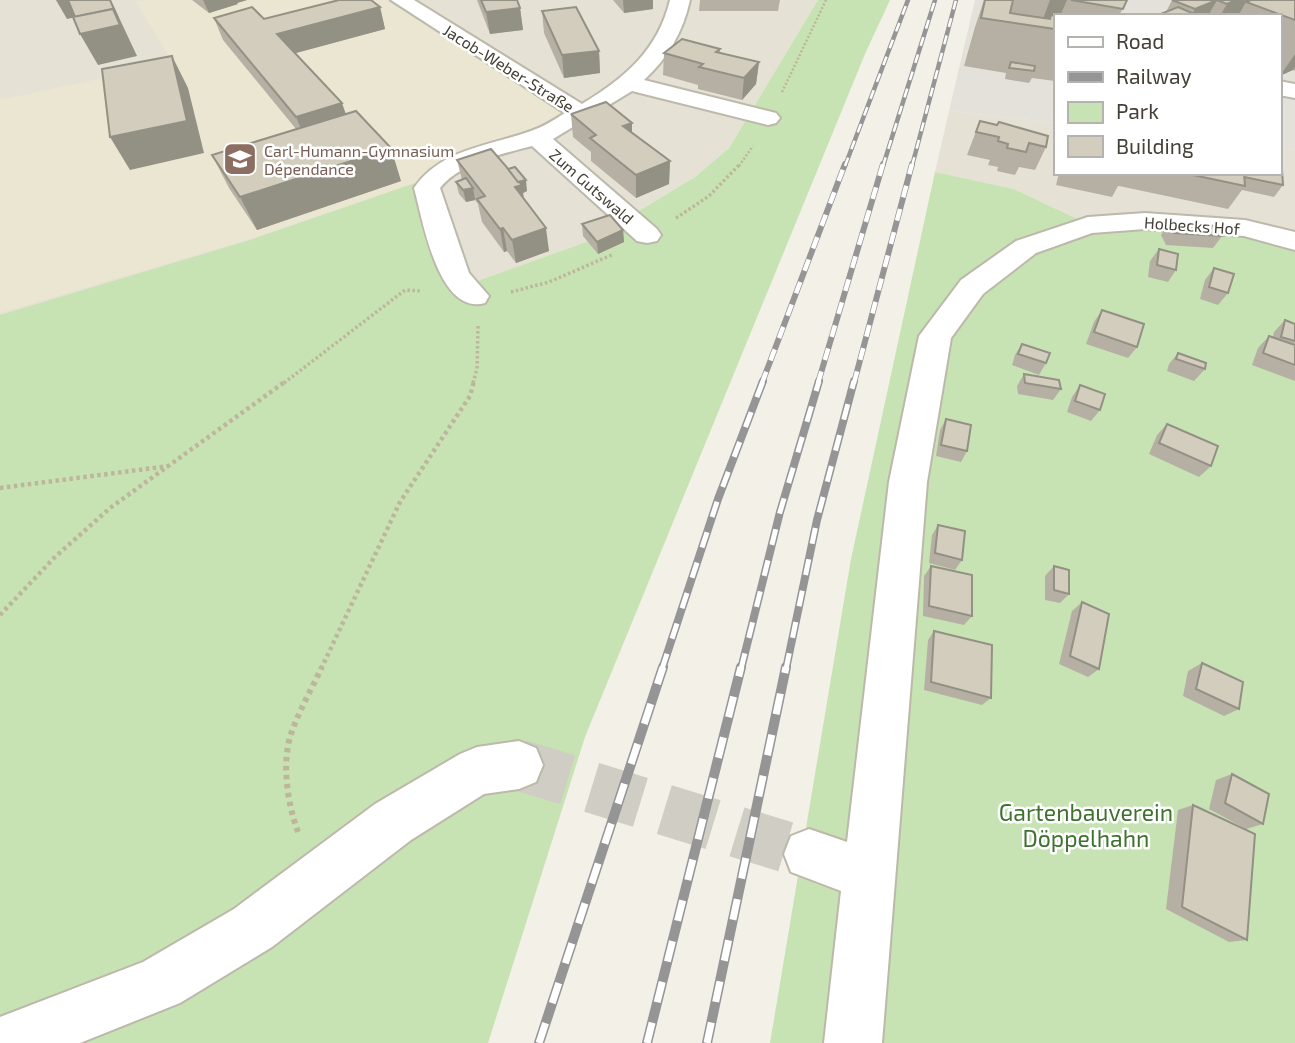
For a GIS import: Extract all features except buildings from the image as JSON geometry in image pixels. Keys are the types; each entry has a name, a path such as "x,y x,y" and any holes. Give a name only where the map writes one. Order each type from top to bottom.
{"street":[{"name":"Jacob-Weber-Straße","path":"401,0 582,114"},
{"name":"Zum Gutswald","path":"474,296 455,277 427,188 432,178 518,141 537,138 615,95 652,59 669,33 679,10 680,0"},
{"path":"629,83 768,118"},
{"name":"Zum Gutswald","path":"537,138 647,235"},
{"name":"Holbecks Hof","path":"853,1043 908,482 935,336 972,287 1026,247 1088,225 1145,220 1245,228 1295,241"},
{"path":"8,1043 160,983 253,928 393,822 477,771 519,765"},
{"path":"809,854 869,875"}],"path":[{"path":"0,615 54,558 110,508 280,386 405,290 474,296 501,294 549,282 608,257 703,202 746,158 826,0"},
{"path":"318,881 290,813 285,772 291,733 400,502 470,396 477,369 478,330 474,296"},
{"path":"0,488 171,466"}],"shaded area":[{"path":"0,0 818,0 729,148 695,177 589,241 463,286 0,316"},
{"name":"Carl-Humann-Gymnasium Dépendance","path":"385,0 581,114 453,170 250,239 0,313 0,100 173,63 136,2"},
{"path":"975,0 1295,0 1295,150 1281,146 1281,14 1054,14 1054,123 949,111"},
{"path":"949,111 1054,123 1054,175 1281,175 1281,146 1295,150 1295,240 1088,224 1014,189 935,172"}],"green space":[{"path":"818,0 890,0 865,54 585,737 488,1043 0,1043 0,315 250,240 453,170 435,190 463,286 589,241 695,177 729,148"},
{"name":"Gartenbauverein Döppelhahn","path":"935,172 1014,189 1088,224 1146,221 1295,241 1295,1043 770,1043 851,559"}],"tunnel":[{"path":"519,765 809,854"}],"railway":[{"path":"845,166 908,0"},
{"path":"883,166 935,0"},
{"path":"912,166 956,0"},
{"path":"762,383 845,164"},
{"path":"818,383 883,164"},
{"path":"854,383 912,164"},
{"path":"662,669 718,499 763,381"},
{"path":"741,669 780,512 819,381"},
{"path":"786,669 817,520 854,381"},
{"path":"539,1043 663,667"},
{"path":"647,1043 741,667"},
{"path":"707,1043 786,667"}],"place":[{"name":"Carl-Humann-Gymnasium Dépendance","path":"240,159"}]}
